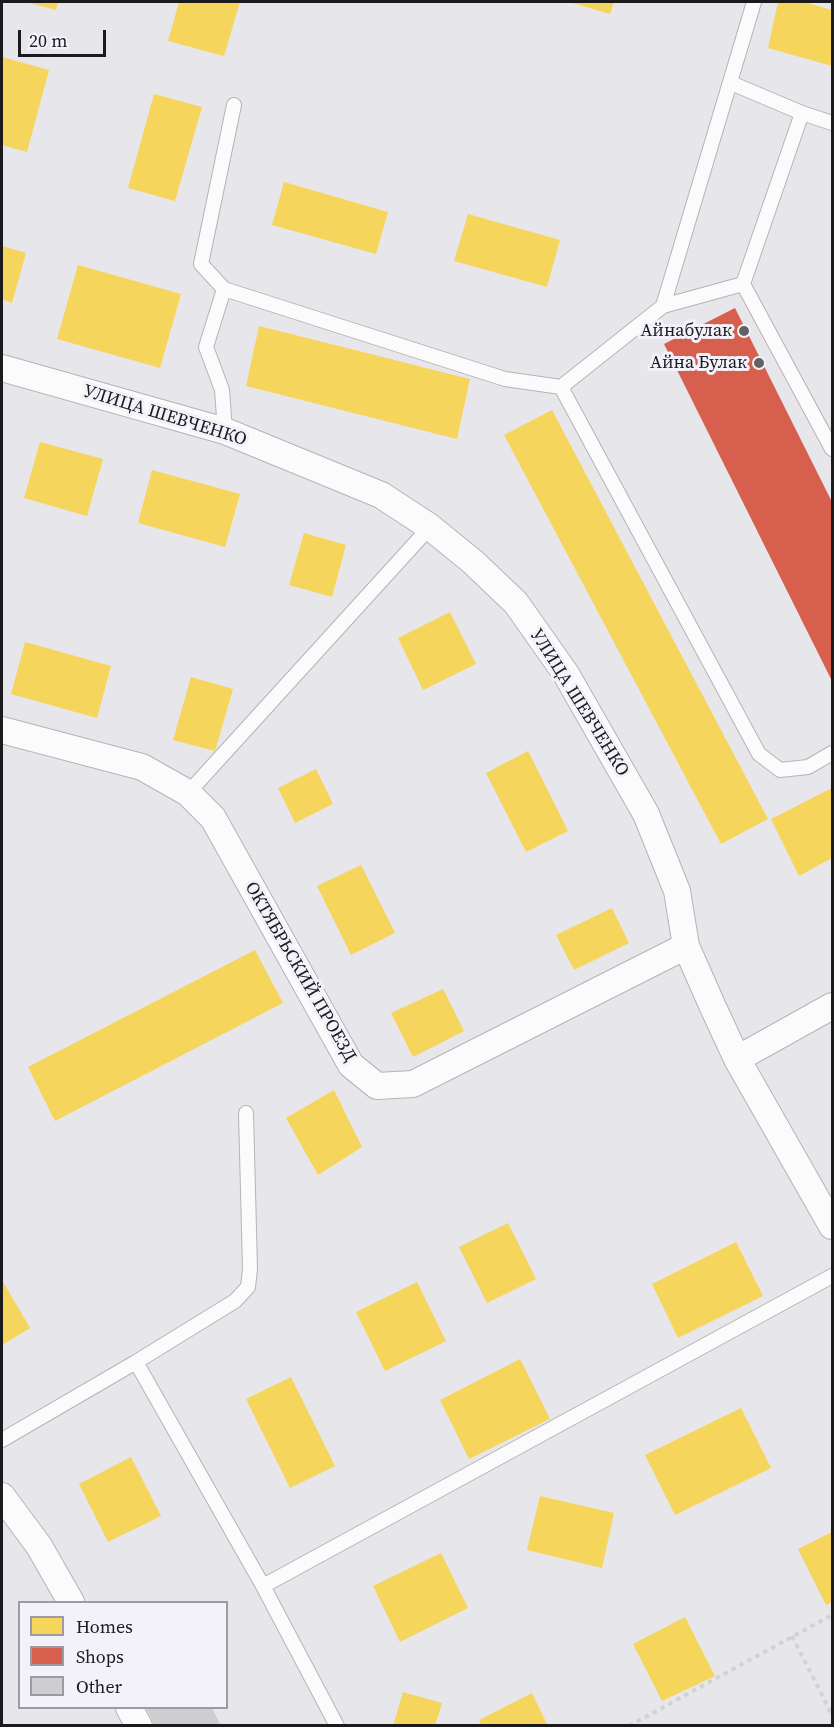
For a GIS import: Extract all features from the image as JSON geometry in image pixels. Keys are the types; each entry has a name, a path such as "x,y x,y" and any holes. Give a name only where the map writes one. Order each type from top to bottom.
{"street":[{"name":"УЛИЦА ШЕВЧЕНКО","path":"2,368 225,430 381,495 430,527 474,562 516,603 566,674 646,814 677,891 686,946 737,1059 832,1226"},
{"name":"ОКТЯБРЬСКИЙ ПРОЕЗД","path":"2,730 142,767 188,793 213,818 351,1065 377,1086 413,1084 686,946"},
{"path":"737,1059 832,1006"},
{"path":"2,1496 39,1546 70,1601"},
{"path":"130,1709 139,1725"}],"lane":[{"path":"663,306 754,2"},
{"path":"731,82 802,113 832,123"},
{"path":"234,105 201,264 224,289 506,380 561,387 663,306 743,284"},
{"path":"802,113 743,284 832,449"},
{"path":"224,289 206,347 222,390 225,430"},
{"path":"561,387 759,754 780,770 808,767 832,753"},
{"path":"188,793 430,527"},
{"path":"2,1440 235,1301 248,1287 250,1269 246,1113"},
{"path":"263,1586 832,1276"},
{"path":"136,1362 263,1586 337,1725"}],"path":[{"path":"629,1725 832,1615"},
{"path":"792,1636 832,1715"}],"building: Homes":[{"path":"26,2 58,2 56,10"},
{"path":"179,2 240,2 224,56 168,41"},
{"path":"569,2 614,2 610,14"},
{"path":"778,2 804,2 832,10 832,66 768,48"},
{"path":"2,57 49,70 27,152 2,145"},
{"path":"154,94 202,107 175,201 128,188"},
{"path":"284,182 388,212 376,254 272,225"},
{"path":"468,214 560,240 547,287 454,261"},
{"path":"2,246 26,253 12,303 2,299"},
{"path":"78,265 181,294 160,368 57,339"},
{"path":"259,326 470,379 457,439 246,386"},
{"path":"552,410 768,819 721,844 504,435"},
{"path":"40,442 103,459 87,516 24,498"},
{"path":"152,470 240,494 225,547 138,523"},
{"path":"304,533 346,545 332,597 289,585"},
{"path":"450,612 476,664 423,690 398,638"},
{"path":"25,642 111,666 97,718 11,694"},
{"path":"191,677 233,689 215,751 173,740"},
{"path":"528,751 568,831 526,852 486,773"},
{"path":"316,769 333,804 295,823 278,788"},
{"path":"832,788 832,858 799,876 771,819"},
{"path":"361,865 395,933 351,955 317,886"},
{"path":"612,908 629,943 574,970 556,935"},
{"path":"255,950 283,1003 55,1121 28,1067"},
{"path":"443,989 464,1031 413,1057 391,1013"},
{"path":"334,1090 362,1147 318,1175 286,1118"},
{"path":"508,1223 536,1279 487,1303 459,1247"},
{"path":"736,1242 763,1296 678,1338 652,1284"},
{"path":"2,1280 30,1328 2,1345"},
{"path":"417,1282 446,1341 385,1371 356,1312"},
{"path":"520,1359 550,1419 469,1459 440,1400"},
{"path":"291,1377 335,1466 290,1488 246,1399"},
{"path":"741,1408 771,1468 675,1515 645,1455"},
{"path":"131,1457 161,1516 108,1542 79,1484"},
{"path":"540,1496 614,1513 602,1568 527,1550"},
{"path":"832,1532 832,1602 826,1605 798,1549"},
{"path":"441,1553 468,1608 400,1642 373,1586"},
{"path":"685,1617 715,1676 662,1701 633,1644"},
{"path":"403,1692 442,1703 435,1726 393,1726"},
{"path":"532,1693 548,1726 482,1726 479,1720"}],"building: Shops":[{"path":"735,308 832,502 832,681 664,344"}],"building: Other":[{"path":"146,1709 212,1709 221,1726 155,1726"}],"place":[{"name":"Айнабулак","path":"744,331"},
{"name":"Айна Булак","path":"759,363"}]}
